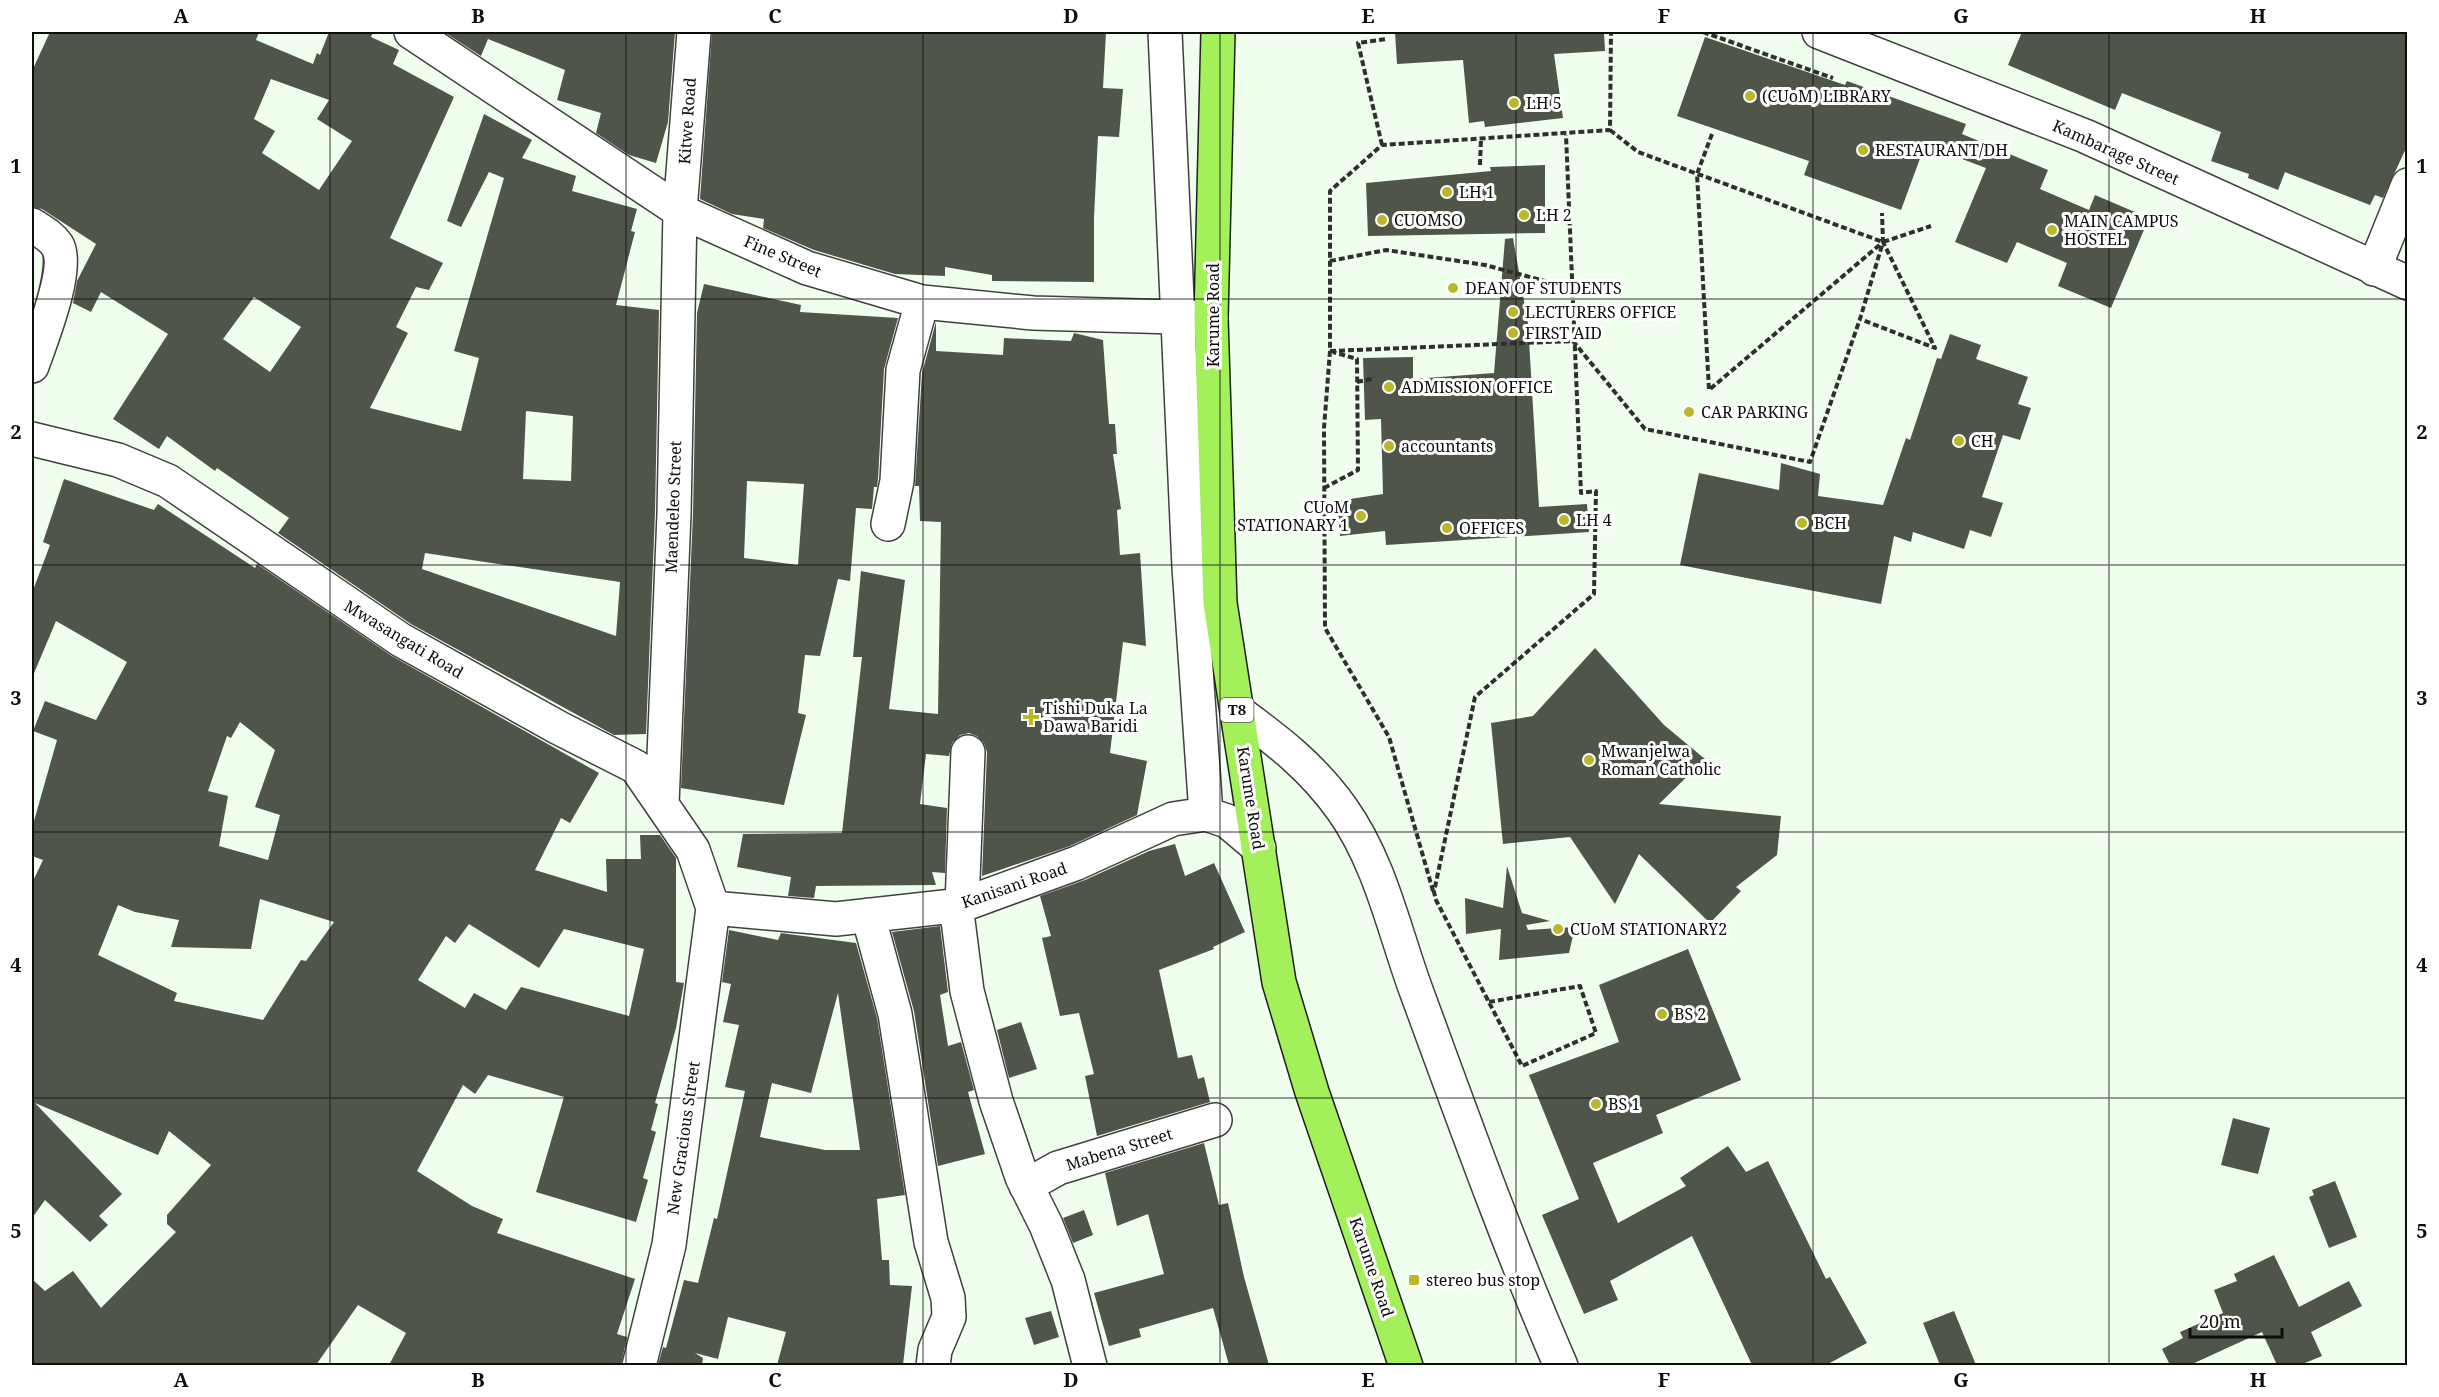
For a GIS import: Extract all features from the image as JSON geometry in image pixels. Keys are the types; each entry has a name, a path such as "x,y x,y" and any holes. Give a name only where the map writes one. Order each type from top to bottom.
{"highway":[{"name":"Karume Road","path":"1218,32 1211,318 1220,603 1279,982 1312,1092 1406,1365"}],"street":[{"name":"Fine Street","path":"411,32 680,210 807,268 921,302 1033,313 1178,315 1211,318"},
{"name":"Kitwe Road","path":"680,210 694,32"},
{"path":"1165,32 1190,567 1206,814 1227,821 1259,848"},
{"name":"Kambarage Street","path":"1819,32 2085,136 2408,283"},
{"path":"2373,269 2408,185"},
{"name":"Maendeleo Street","path":"662,804 674,514 680,210"},
{"path":"32,225 46,233 59,247 60,273 47,324 32,366"},
{"path":"888,524 897,481 903,370 921,302"},
{"name":"Mwasangati Road","path":"32,439 118,460 168,481 401,640 559,728 636,767 693,850 713,908"},
{"path":"1237,711 1293,752 1342,810 1361,841 1384,891 1407,965 1472,1143 1561,1365"},
{"path":"968,752 959,905 967,991 976,1030 1024,1182 1046,1225 1068,1280 1090,1365"},
{"name":"Kanisani Road","path":"713,908 836,919 959,905 1077,863 1173,819 1206,814"},
{"name":"New Gracious Street","path":"639,1365 669,1245 713,908"},
{"path":"868,915 895,1014 931,1242 948,1298 950,1317 935,1350 933,1365"},
{"name":"Mabena Street","path":"1024,1182 1058,1168 1215,1120"}],"path":[{"path":"1610,130 1611,32"},
{"path":"1703,32 1833,78"},
{"path":"1382,144 1358,43 1387,39"},
{"path":"1489,1002 1580,986 1596,1033 1522,1066 1489,1002 1434,892 1389,737 1325,628 1324,428 1330,351 1330,191 1382,144 1566,135 1610,130 1638,152 1883,242 1935,348 1860,319"},
{"path":"1712,134 1697,174 1708,390 1883,242 1931,226"},
{"path":"1434,892 1475,698 1594,594 1596,491 1581,493 1566,135"},
{"path":"1480,165 1481,139"},
{"path":"1573,341 1645,429 1810,462 1860,319 1883,242 1882,213"},
{"path":"1330,261 1386,250 1485,265 1571,288"},
{"path":"1330,351 1573,341"},
{"path":"1324,488 1358,470 1357,359 1330,351"},
{"path":"1357,381 1372,379"}],"building":[{"path":"50,32 259,32 256,40 313,64 317,53 320,55 329,32 373,32 371,37 399,50 393,64 454,97 390,238 443,263 429,290 416,287 396,327 408,333 370,408 461,431 479,358 454,351 504,178 489,172 461,227 447,221 484,114 532,140 522,158 576,176 572,191 637,209 631,231 635,232 616,305 659,310 655,513 646,734 614,735 411,624 278,533 289,518 217,468 215,471 167,436 159,449 113,419 168,334 101,292 91,312 73,303 77,281 96,244 42,209 32,207 32,71","holes":["271,79 329,100 317,119 352,141 319,190 262,153 275,131 254,119","254,297 301,327 270,372 223,339","526,411 573,416 571,481 523,479","425,553 620,582 616,636 422,569"]},
{"path":"444,32 675,32 668,122 656,163 629,155 596,133 601,113 557,100 565,70 488,39 481,56"},
{"path":"712,32 1106,32 1103,88 1123,89 1119,137 1098,136 1094,282 992,281 992,275 945,267 945,276 895,274 814,250 763,228 764,219 732,214 700,199"},
{"path":"1395,32 1604,32 1605,51 1554,54 1563,118 1485,127 1484,121 1469,123 1463,60 1397,64"},
{"path":"2022,32 2408,32 2408,144 2383,198 2375,195 2370,205 2285,172 2278,190 2248,178 2249,174 2211,161 2221,132 2122,93 2115,110 2008,65"},
{"path":"1705,37 1845,85 1847,81 1966,124 1962,134 2048,170 2040,189 2089,210 2095,195 2149,218 2111,308 2058,286 2067,263 2017,242 2007,263 1955,242 1986,168 1925,145 1901,210 1804,175 1809,161 1677,116"},
{"path":"1545,165 1545,233 1368,236 1366,183 1491,171 1490,167"},
{"path":"1513,238 1528,324 1539,507 1587,504 1589,532 1386,545 1385,531 1340,536 1337,501 1383,494 1381,419 1365,420 1363,358 1413,357 1413,379 1494,373 1505,239"},
{"path":"704,284 801,305 800,312 898,318 884,369 878,479 877,487 874,487 872,509 856,508 850,581 838,579 820,656 805,655 798,713 806,715 784,805 681,788 693,514 697,313","holes":["747,481 804,484 798,565 744,558"]},
{"path":"936,322 936,351 1003,355 1004,338 1071,341 1074,333 1103,340 1109,424 1115,424 1117,454 1113,454 1121,509 1117,510 1120,555 1140,553 1146,646 1123,642 1110,753 1147,761 1137,815 1070,846 982,876 987,752 984,743 977,736 969,733 960,735 952,743 949,756 926,754 920,804 947,808 945,873 932,872 936,885 816,886 814,898 788,896 791,877 737,867 743,834 842,833 862,657 853,657 861,571 905,580 889,709 938,714 941,522 920,521 919,486 915,486 922,373"},
{"path":"1950,334 1981,345 1976,359 2028,377 2018,404 2031,408 2020,440 2003,435 1982,497 2003,503 1991,537 1970,530 1964,549 1913,532 1911,542 1894,536 1881,604 1680,565 1699,473 1779,490 1781,463 1820,474 1818,496 1883,505 1906,438 1910,440 1937,358 1941,359"},
{"path":"64,479 154,510 158,504 255,568 257,564 392,656 599,773 570,823 561,818 535,870 607,892 606,859 641,859 640,835 660,835 676,858 676,982 684,983 676,1028 655,1103 658,1104 651,1130 656,1132 643,1178 648,1180 636,1222 536,1192 564,1097 488,1075 475,1094 463,1085 417,1171 472,1206 503,1219 497,1233 635,1279 617,1334 627,1337 621,1365 389,1365 406,1333 358,1305 316,1365 32,1365 32,1279 45,1291 73,1271 101,1308 176,1232 167,1224 167,1215 211,1165 169,1131 158,1155 35,1103 122,1194 99,1216 108,1225 90,1242 45,1200 32,1218 32,883 43,860 32,856 32,828 57,740 33,731 45,701 96,720 127,662 56,621 32,678 32,593 50,545 43,542","holes":["240,722 275,750 255,807 280,815 268,860 219,846 228,796 208,791 227,736 231,738","260,899 334,922 306,961 301,960 263,1020 174,1001 177,993 98,955 118,905 135,912 179,920 171,947 251,949","469,924 539,968 564,929 644,949 629,1016 521,987 506,1010 474,993 465,1008 418,980 446,936 455,943"]},
{"path":"1595,648 1664,725 1705,759 1659,804 1781,816 1777,855 1736,887 1741,891 1710,923 1639,854 1615,904 1570,837 1503,844 1491,723 1533,716"},
{"path":"1175,844 1185,876 1214,863 1245,932 1213,947 1214,949 1159,970 1178,1058 1192,1055 1198,1079 1204,1077 1210,1102 1097,1136 1085,1076 1094,1074 1079,1013 1060,1016 1042,938 1051,936 1040,896 1085,880 1149,851"},
{"name":"CUoM STATIONARY2","path":"1507,866 1522,913 1550,921 1526,925 1528,930 1575,927 1569,953 1499,960 1501,929 1466,934 1465,898 1503,908"},
{"path":"940,926 948,992 940,995 948,1046 961,1042 974,1090 968,1092 985,1154 938,1166 914,1011 892,932"},
{"path":"729,930 778,940 781,933 856,943 877,1018 905,1195 877,1199 882,1260 889,1260 890,1285 912,1286 903,1365 777,1365 786,1332 728,1317 718,1359 695,1353 703,1358 702,1365 658,1365 663,1347 666,1348 684,1280 698,1283 714,1218 717,1219 745,1091 725,1087 739,1025 723,1022 731,984 722,982","holes":["838,993 860,1150 825,1150 760,1137 772,1083 811,1093"]},
{"path":"1688,949 1741,1080 1656,1115 1663,1133 1593,1163 1618,1223 1686,1186 1680,1178 1728,1146 1746,1172 1768,1161 1826,1279 1830,1277 1867,1343 1826,1365 1752,1365 1692,1236 1610,1281 1618,1300 1584,1314 1542,1215 1579,1199 1529,1075 1619,1042 1599,985"},
{"path":"1021,1022 1037,1069 1009,1078 997,1030"},
{"path":"2233,1118 2270,1128 2258,1174 2221,1165"},
{"path":"1204,1143 1219,1205 1228,1203 1244,1277 1269,1365 1229,1365 1213,1308 1139,1329 1141,1337 1109,1346 1094,1293 1164,1274 1148,1214 1117,1226 1105,1173"},
{"path":"2335,1181 2357,1237 2329,1248 2309,1197 2314,1195 2312,1190"},
{"path":"1084,1210 1093,1235 1073,1243 1063,1218"},
{"path":"2274,1255 2299,1307 2349,1281 2362,1306 2311,1332 2322,1356 2300,1365 2277,1365 2262,1332 2190,1365 2170,1365 2162,1349 2183,1338 2180,1332 2223,1313 2214,1290 2237,1281 2234,1274"},
{"path":"1051,1311 1059,1337 1034,1345 1025,1318"},
{"path":"1954,1311 1976,1365 1940,1365 1923,1323"}],"place":[{"name":"(CUoM) LIBRARY","path":"1750,96"},
{"name":"LH 5","path":"1514,103"},
{"name":"RESTAURANT/DH","path":"1863,150"},
{"name":"LH 1","path":"1447,192"},
{"name":"LH 2","path":"1524,215"},
{"name":"CUOMSO","path":"1382,220"},
{"name":"MAIN CAMPUS HOSTEL","path":"2052,230"},
{"name":"DEAN OF STUDENTS","path":"1453,288"},
{"name":"LECTURERS OFFICE","path":"1513,312"},
{"name":"FIRST AID","path":"1513,333"},
{"name":"ADMISSION OFFICE","path":"1389,387"},
{"name":"CAR PARKING","path":"1689,412"},
{"name":"CH","path":"1959,441"},
{"name":"accountants","path":"1389,446"},
{"name":"CUoM STATIONARY 1","path":"1361,516"},
{"name":"LH 4","path":"1564,520"},
{"name":"BCH","path":"1802,523"},
{"name":"OFFICES","path":"1447,528"},
{"name":"Tishi Duka La Dawa Baridi","path":"1031,717"},
{"name":"Mwanjelwa Roman Catholic","path":"1589,760"},
{"name":"CUoM STATIONARY2","path":"1558,929"},
{"name":"BS 2","path":"1662,1014"},
{"name":"BS 1","path":"1596,1104"},
{"name":"stereo bus stop","path":"1414,1280"}]}
